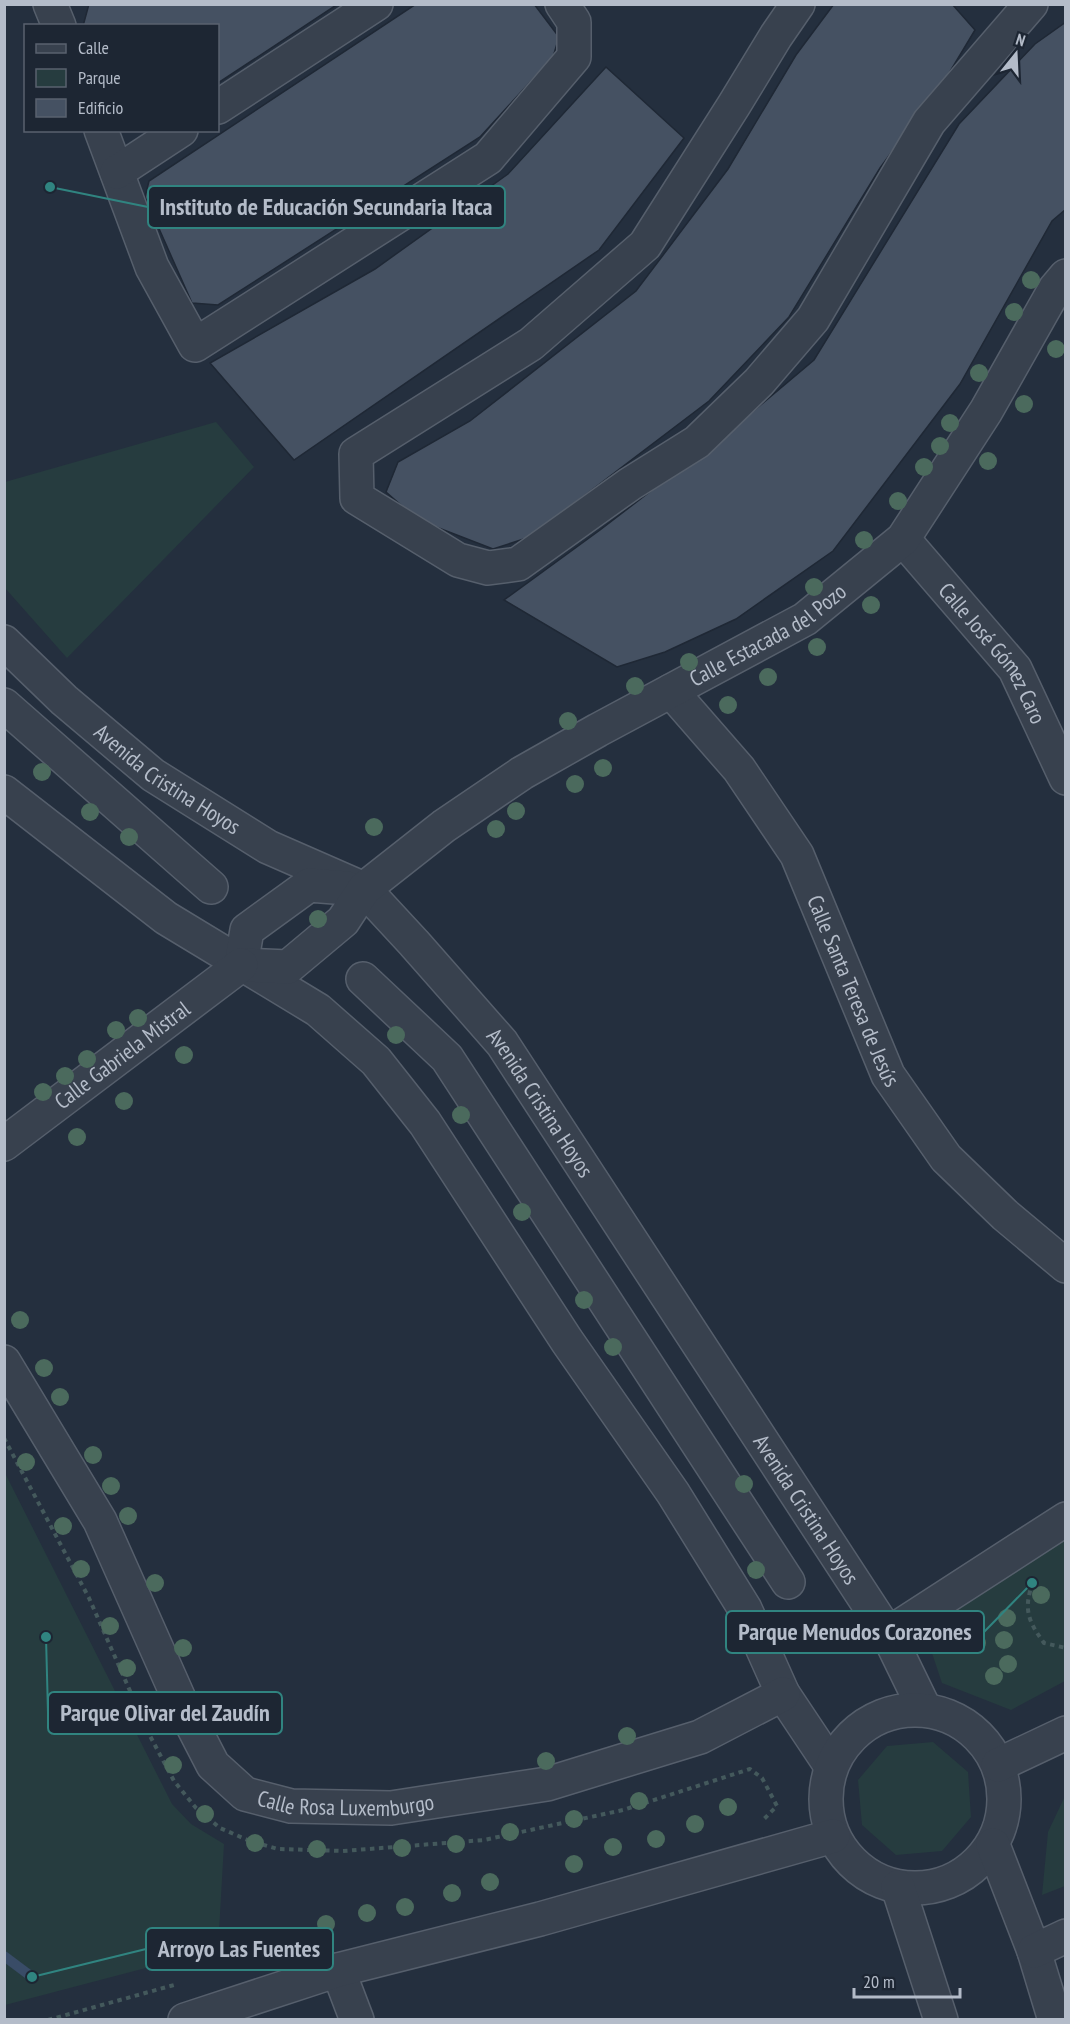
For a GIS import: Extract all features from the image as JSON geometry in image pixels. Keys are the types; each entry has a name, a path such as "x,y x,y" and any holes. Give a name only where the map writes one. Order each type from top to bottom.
{"street":[{"path":"50,4 58,24"},
{"path":"219,106 376,4"},
{"path":"102,132 152,267 195,345 488,158 574,57 574,22 562,4"},
{"path":"798,4 645,245 531,344 356,454 357,498 458,560 488,568 518,564 630,484 697,442 759,382 813,319 929,122 1028,5"},
{"path":"117,172 178,132"},
{"name":"Calle Estacada del Pozo","path":"241,965 288,967 343,921 364,889 444,826 522,773 805,619 903,539 987,411 1055,289 1065,276"},
{"name":"Calle José Gómez Caro","path":"903,539 1015,669 1065,778"},
{"name":"Avenida Cristina Hoyos","path":"4,642 64,700 153,775 268,847 364,889 502,1044 888,1634 925,1710"},
{"name":"Calle Santa Teresa de Jesús","path":"671,691 739,769 797,855 888,1075 946,1158 1005,1215 1065,1266"},
{"path":"4,705 211,887"},
{"path":"4,792 166,918 318,1010 376,1061 425,1123 567,1341 674,1493 745,1609 783,1694 831,1766"},
{"path":"241,965 247,930 309,885 364,889"},
{"name":"Calle Gabriela Mistral","path":"4,1144 241,965"},
{"path":"363,979 447,1058 788,1582"},
{"name":"Calle Rosa Luxemburgo","path":"4,1362 100,1521 180,1701 213,1765 245,1794 291,1806 391,1808 547,1784 700,1737 783,1694"},
{"path":"888,1634 1065,1519"},
{"path":"925,1710 942,1714 975,1733 998,1765 1003,1780 1004,1811 993,1845 972,1869 945,1884 929,1888 898,1887 869,1876 845,1856 833,1836 825,1810 827,1779 831,1766 855,1732 889,1713 925,1710"},
{"path":"998,1765 1065,1733"},
{"path":"185,2019 338,1970 540,1918 833,1836"},
{"path":"993,1845 1034,1951 1055,2019"},
{"path":"898,1887 941,2019"},
{"path":"1034,1951 1065,1936"},
{"path":"338,1970 357,2019"}],"path":[{"path":"4,1438 89,1598 149,1734 174,1781 196,1808 220,1828 250,1841 278,1849 343,1851 484,1840 623,1810 750,1769 762,1778 777,1806 758,1825"},
{"path":"1035,1579 1027,1599 1030,1623 1044,1643 1065,1648"}],"green space":[{"path":"216,422 254,467 67,658 5,588 5,482"},
{"path":"4,1471 172,1804 191,1824 224,1844 218,1949 5,2005"},
{"path":"1065,1540 1065,1681 1011,1710 942,1683 931,1650 933,1626"},
{"path":"933,1742 968,1772 971,1817 942,1851 896,1855 862,1825 858,1780 887,1746"},
{"path":"1065,1796 1065,1886 1042,1895 1048,1832"}],"building":[{"path":"89,4 338,4 219,82 219,24 84,24"},
{"path":"416,4 534,4 559,37 553,57 480,137 218,305 192,303 145,197 149,181"},
{"path":"834,4 952,4 975,30 948,75 880,168 789,317 709,401 530,537 493,549 418,520 386,492 398,462 470,421 636,291 728,169 796,55"},
{"path":"1066,22 1066,209 1052,221 960,384 833,551 736,619 665,652 617,667 504,600 738,424 814,360 959,124 1035,44"},
{"path":"606,67 684,138 599,250 294,460 210,363 375,269 508,174"}],"waterway":[{"path":"4,1956 32,1977"}],"place":[{"name":"Instituto de Educación Secundaria Itaca","path":"50,187"},
{"name":"Parque Menudos Corazones","path":"1032,1583"},
{"name":"Parque Olivar del Zaudín","path":"46,1637"},
{"name":"Arroyo Las Fuentes","path":"32,1977"}]}
